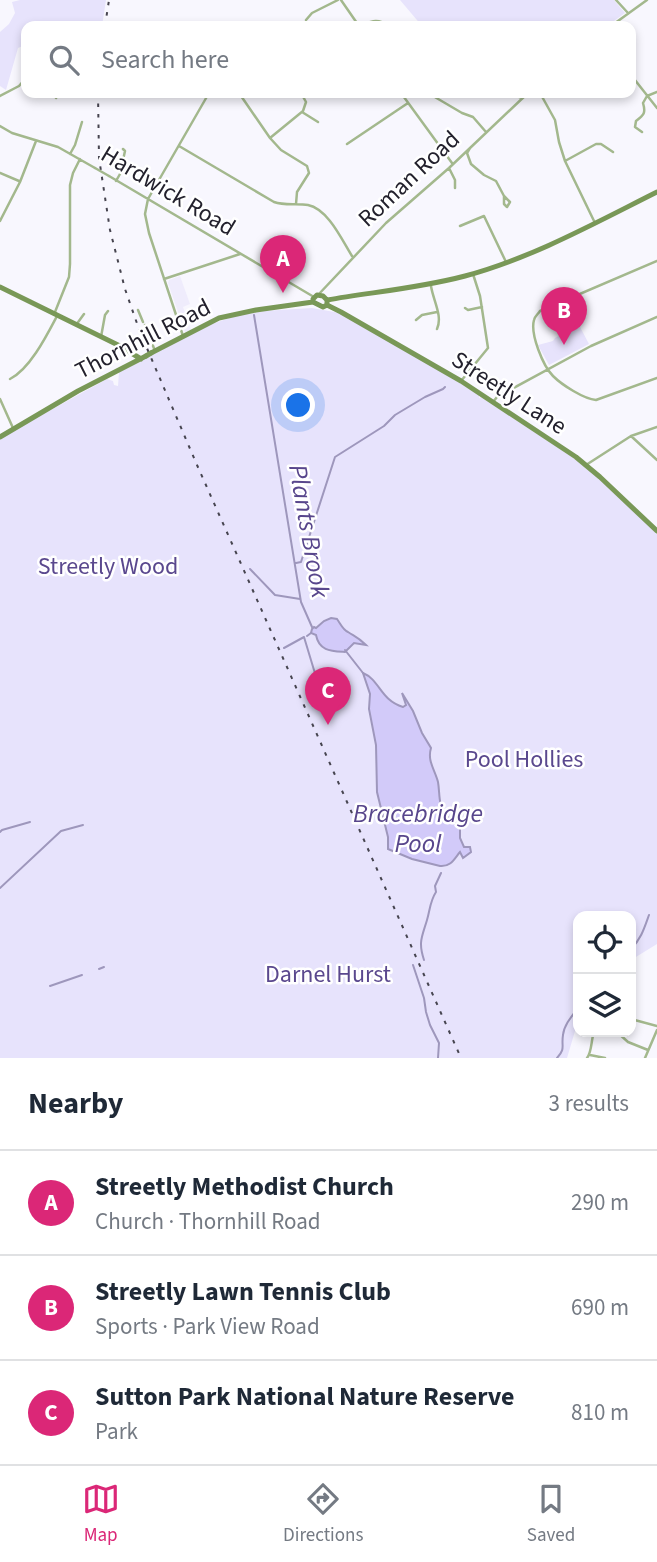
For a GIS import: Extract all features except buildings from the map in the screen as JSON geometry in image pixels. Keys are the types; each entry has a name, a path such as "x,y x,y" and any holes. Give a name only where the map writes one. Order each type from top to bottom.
{"main road":[{"path":"327,302 473,274 564,238 657,192"},
{"path":"0,287 101,337 148,355"},
{"name":"Streetly Lane","path":"315,298 323,296 327,302 461,381 586,465 657,531"},
{"name":"Thornhill Road","path":"0,437 78,391 199,327 226,316 315,298 320,306 327,302"}],"street":[{"path":"306,20 312,13 340,0 355,21"},
{"path":"616,0 628,13"},
{"path":"618,21 648,0"},
{"path":"636,82 657,108"},
{"path":"0,96 21,84"},
{"path":"642,132 635,127 636,121 644,116 642,103 647,96 657,92"},
{"path":"183,336 145,214 148,199 206,98"},
{"path":"242,98 281,150 307,166 309,173 298,192 296,205"},
{"path":"270,138 302,112 306,106 304,98"},
{"path":"404,98 452,163"},
{"path":"436,98 473,117 486,132"},
{"name":"Roman Road","path":"315,298 386,223 449,168 522,98"},
{"path":"543,98 555,120 565,161 595,223"},
{"path":"346,144 408,103"},
{"path":"302,112 317,122"},
{"path":"70,154 82,122"},
{"name":"Hardwick Road","path":"0,126 12,133 58,147 80,159 315,298"},
{"path":"0,221 20,182 36,140"},
{"path":"565,161 596,144 601,144 613,152"},
{"path":"471,145 467,153 471,164 496,181 504,196"},
{"path":"179,146 274,202 311,205 327,217 353,257"},
{"path":"117,181 125,150 123,149"},
{"path":"12,377 41,347 69,277 70,185 80,159"},
{"path":"449,168 455,180 455,188"},
{"path":"0,173 20,182"},
{"path":"460,226 484,216 506,262"},
{"path":"164,279 240,254"},
{"path":"657,261 540,311 534,320 538,348 552,376 584,397 593,400 657,378"},
{"path":"461,381 488,348 482,307 473,274"},
{"path":"430,283 440,317 439,327"},
{"path":"465,308 468,310 482,307"},
{"path":"138,310 144,324 148,355"},
{"path":"101,337 108,311"},
{"path":"416,320 437,312"},
{"path":"76,325 84,314"},
{"path":"493,402 497,397 591,346 657,317"},
{"path":"1,397 13,429"},
{"path":"586,465 632,436 657,427"},
{"path":"632,436 657,460"},
{"path":"636,1021 657,1028 645,1058"},
{"path":"592,1037 589,1056 605,1058"},
{"path":"622,1037 648,1050"}],"shaded area":[{"path":"180,276 190,304 183,307 191,330 185,332 168,283"}],"green space":[{"path":"106,0 103,21 21,21 21,47 18,48 6,90 0,86 0,32 9,24 15,13 12,2"},
{"path":"400,0 614,0 625,13 614,21 418,21"},
{"path":"312,308 340,313 423,360 575,459 657,534 657,944 636,957 636,911 573,911 573,1037 567,1058 0,1058 0,438 107,379 118,386 119,372 209,325 235,316"},
{"path":"579,325 589,344 549,365 538,345 553,341"}],"water":[{"path":"331,618 337,619 345,630 366,645 354,643 345,652 323,647 316,635 311,633 312,629"},
{"name":"Bracebridge Pool","path":"363,673 373,680 389,700 403,707 406,705 402,693 413,711 431,748 431,761 443,811 460,826 460,838 464,847 470,847 471,852 463,858 460,852 450,864 440,866 388,849 388,837 377,792 376,745 369,709 370,694"}],"waterway":[{"name":"Plants Brook","path":"254,315 301,602 312,627"},
{"path":"296,563 301,562 335,457 384,426 395,415 445,387"},
{"path":"250,569 275,595 300,599"},
{"path":"307,636 311,633"},
{"path":"304,637 317,680"},
{"path":"284,648 304,637"},
{"name":"Plants Brook","path":"345,650 363,673"},
{"path":"0,832 30,822"},
{"path":"0,888 61,831 83,825"},
{"name":"Plants Brook","path":"424,960 421,940 441,873"},
{"path":"636,943 649,915"},
{"name":"Plants Brook","path":"413,965 430,1025 439,1043 438,1058"},
{"path":"99,969 104,967"},
{"path":"50,986 82,975"},
{"path":"557,1058 562,1049 565,1028 573,1015"}],"railway":[{"path":"106,21 109,0"},
{"path":"98,98 99,158 110,230 125,289 140,332 461,1058"}],"place":[{"name":"Streetly Methodist Church","path":"283,293"},
{"name":"Streetly Lawn Tennis Club","path":"564,345"},
{"name":"Sutton Park National Nature Reserve","path":"328,725"}],"park label":[{"name":"Streetly Wood","path":"108,566"},
{"name":"Pool Hollies","path":"524,759"},
{"name":"Darnel Hurst","path":"328,974"}]}
